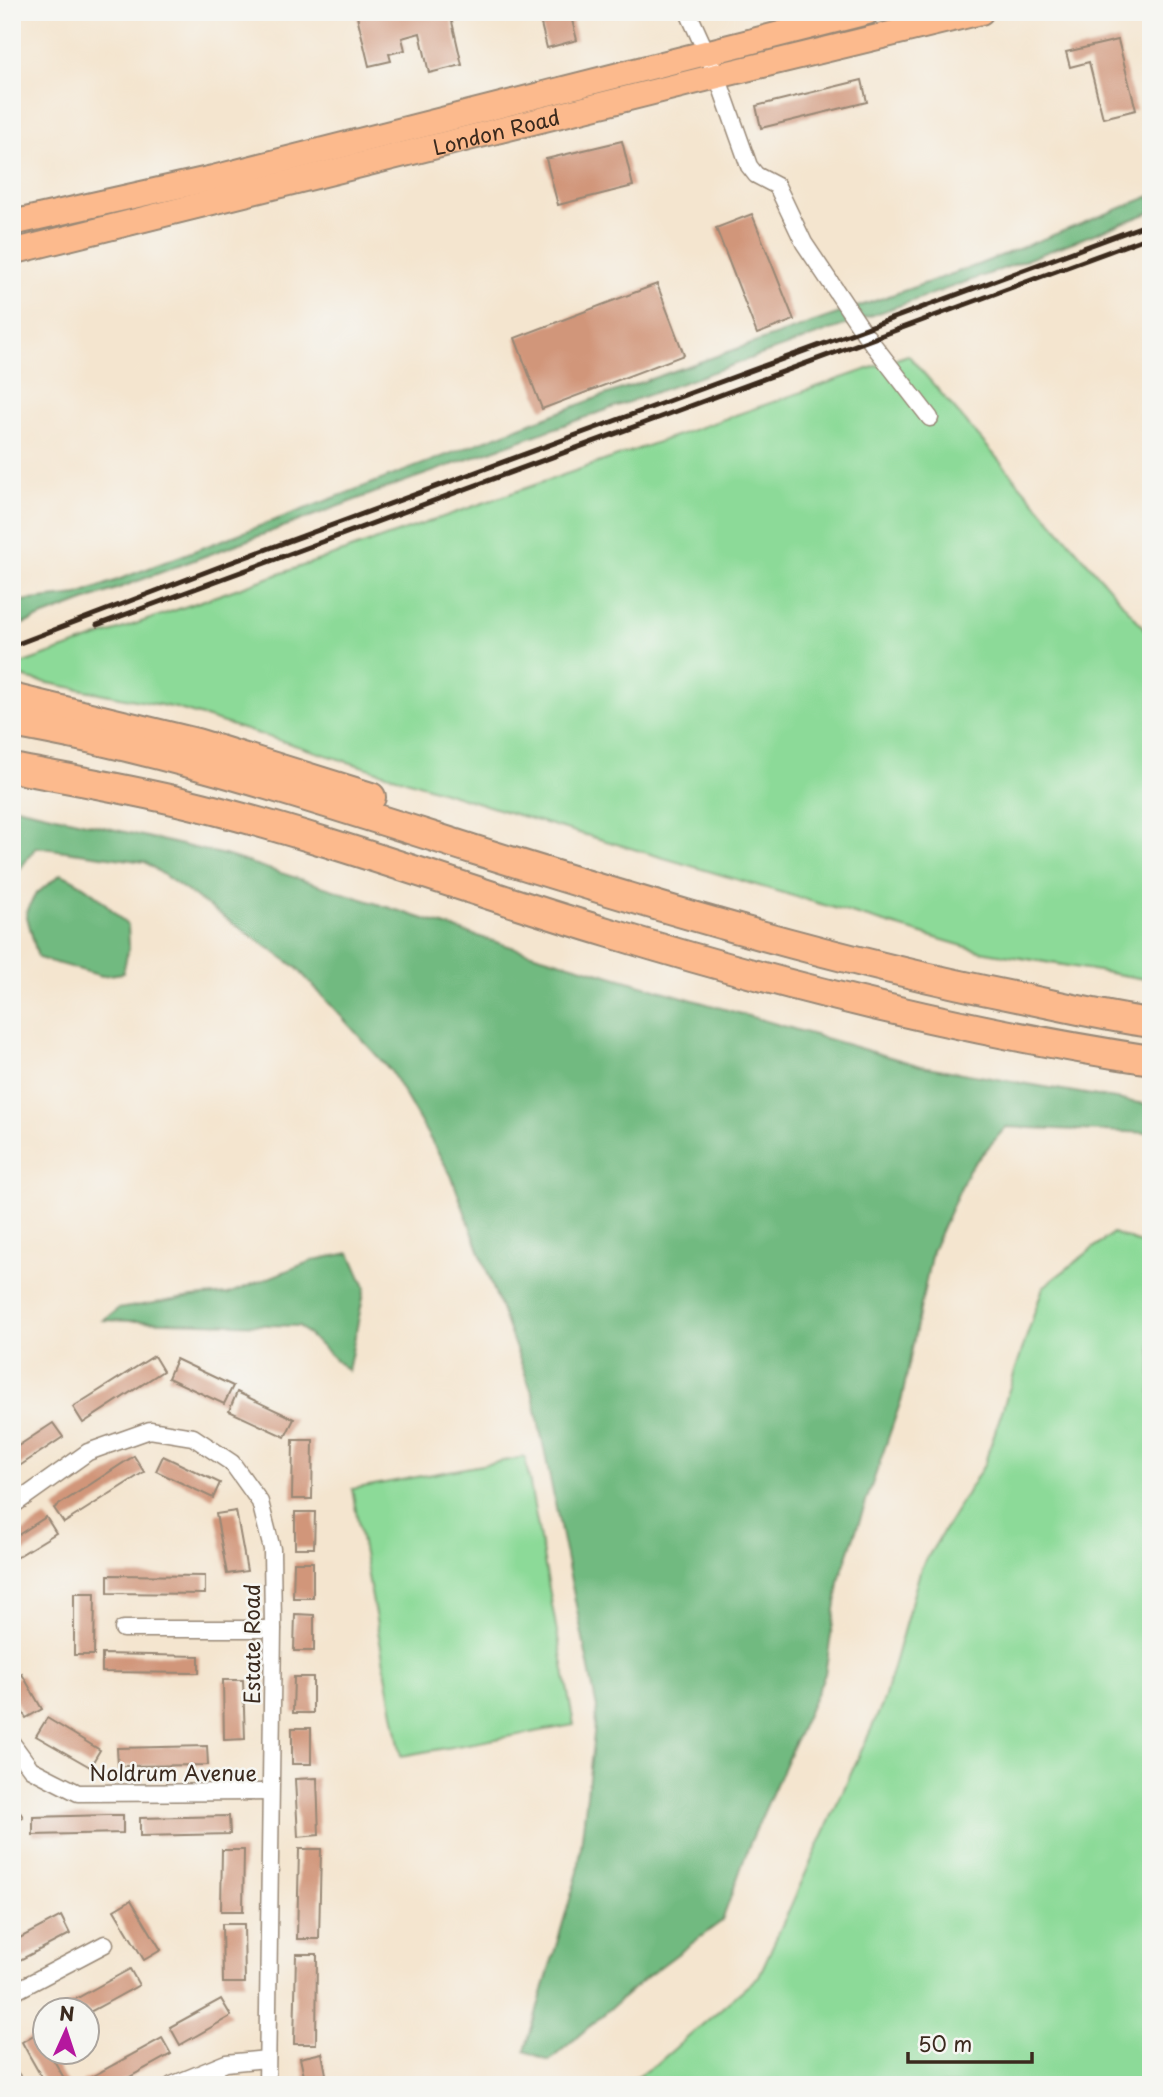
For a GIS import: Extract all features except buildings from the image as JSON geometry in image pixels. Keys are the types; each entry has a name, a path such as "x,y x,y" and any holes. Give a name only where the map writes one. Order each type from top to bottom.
{"highway":[{"path":"13,710 48,730 235,777 337,806 641,902 799,947 926,979 1151,1023"},
{"path":"13,710 197,743 278,766 709,910 926,979"},
{"path":"12,768 186,803 328,844 610,933 794,985 923,1017 1151,1060"}],"main road":[{"name":"London Road","path":"12,252 712,65 867,12"},
{"name":"London Road","path":"12,223 712,65 981,12"},
{"path":"79,208 85,234"}],"street":[{"path":"688,12 712,65 749,166 756,175 776,186 804,243 865,334 930,418"},
{"name":"Estate Road","path":"12,1506 94,1449 150,1430 193,1437 232,1463 260,1502 272,1549 273,1629 267,2085"},
{"path":"123,1629 273,1629"},
{"name":"Noldrum Avenue","path":"12,1743 31,1769 78,1793 270,1792"},
{"path":"12,1993 105,1944"},
{"path":"172,2085 226,2063 267,2059"},
{"path":"12,2079 15,2085"}],"green space":[{"path":"1151,196 1151,212 1005,268 398,484 12,628 12,602 78,595 602,396 975,266"},
{"path":"908,355 1151,636 1151,980 980,951 511,813 176,708 28,679 12,671 12,667"},
{"path":"12,806 225,855 521,950 921,1066 1151,1105 1151,1133 1006,1127 969,1169 932,1251 902,1398 840,1577 825,1674 750,1843 722,1921 648,1976 549,2061 525,2051 578,1872 597,1708 533,1395 451,1175 391,1071 296,967 145,862 36,847 12,880"},
{"path":"61,874 90,890 128,926 129,946 123,973 102,976 38,958 26,913 35,895"},
{"path":"1113,1233 1151,1247 1151,2085 624,2085 659,2062 759,1976 883,1703 921,1568 984,1465 1043,1287"},
{"path":"350,1253 365,1287 348,1371 299,1326 103,1320 118,1309 228,1294 314,1260"},
{"path":"525,1457 574,1725 401,1756 352,1489"}],"railway":[{"path":"12,646 224,565 1151,223"},
{"path":"97,625 1151,236"}]}
